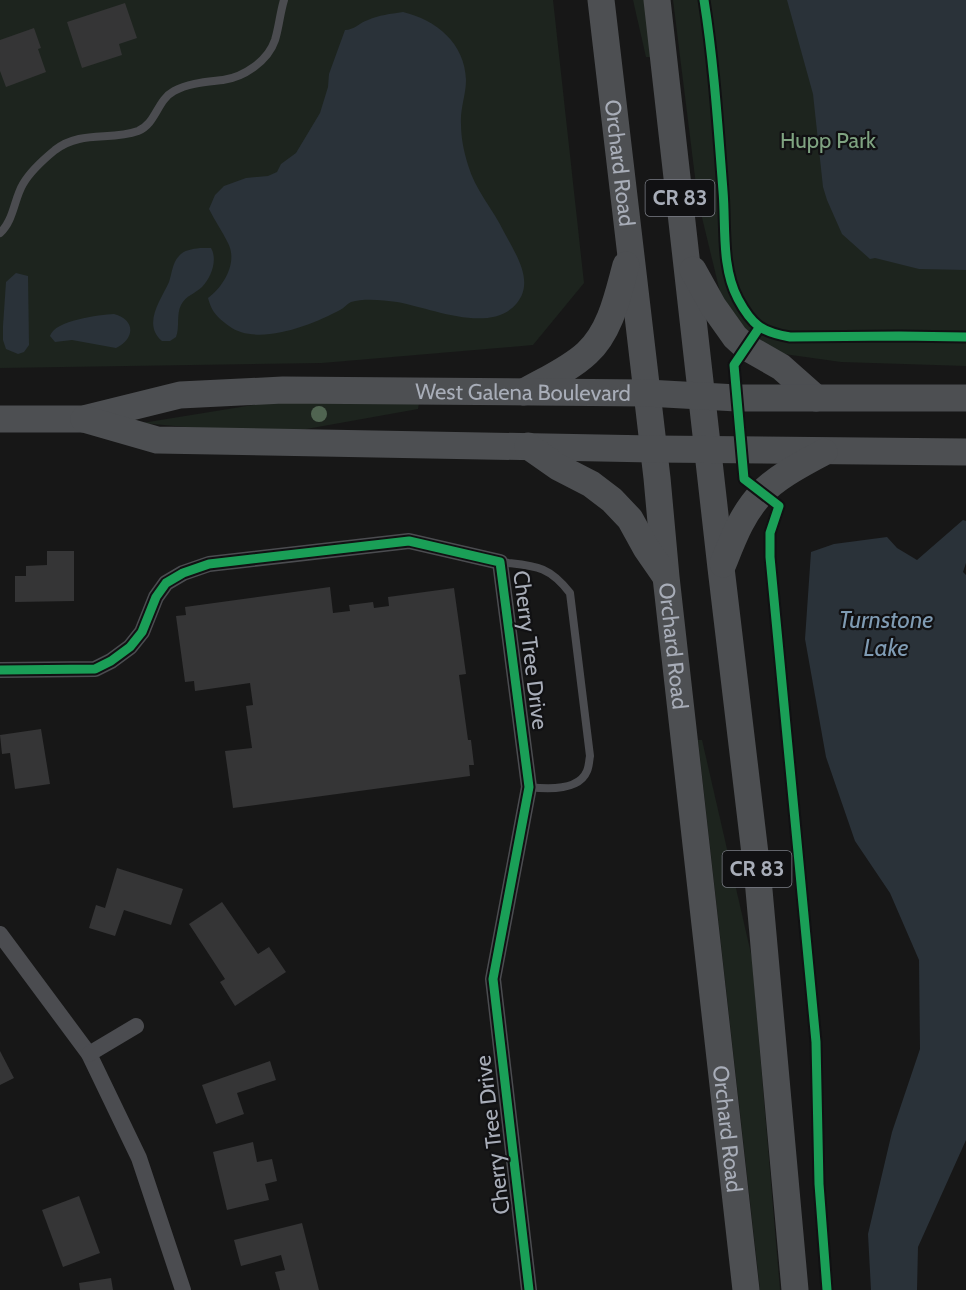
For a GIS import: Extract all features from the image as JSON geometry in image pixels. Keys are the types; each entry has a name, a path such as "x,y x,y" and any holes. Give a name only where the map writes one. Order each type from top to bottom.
{"main road":[{"name":"Orchard Road","path":"601,0 647,393 746,1290"},
{"name":"CR 83","path":"657,0 758,879 795,1290"},
{"path":"524,392 588,352 602,333 614,306 630,252"},
{"path":"687,260 713,306 735,337 746,347 781,367 816,398"},
{"name":"West Galena Boulevard","path":"0,419 82,419 180,395 283,390 966,398"},
{"name":"West Galena Boulevard","path":"82,419 157,440 824,452 966,452"},
{"path":"528,446 558,467 591,484 612,500 630,519 666,577"},
{"path":"721,568 740,523 761,493 796,468 824,452"}],"street":[{"name":"Cherry Tree Drive","path":"0,670 95,669 130,647 142,632 156,597 166,583 183,573 209,564 409,541 500,562 529,786 494,979 529,1290"},
{"path":"0,934 89,1054 139,1158 183,1290"},
{"path":"89,1054 136,1026"}],"lane":[{"path":"0,233 11,215 23,184 52,152 90,136 140,130 150,122 165,97 175,91 197,83 231,79 255,67 274,42 284,0"},
{"path":"500,562 541,567 560,580 570,593 590,756 587,772 577,783 548,789 529,786"}],"green space":[{"path":"0,0 553,0 584,283 533,345 322,363 0,368"},
{"path":"633,0 646,0 653,57 646,57"},
{"name":"Hupp Park","path":"673,0 966,0 966,366 841,362 784,354 746,333 720,292 698,201"},
{"path":"271,402 419,403 418,409 273,435 142,423"},
{"path":"698,740 702,740 752,958 780,1290 760,1290"}],"water":[{"path":"787,0 966,0 966,270 919,269 875,258 870,259 842,234 823,187 813,94"},
{"path":"403,12 437,27 454,44 460,55 466,80 461,118 465,155 475,183 518,258 524,276 522,294 517,303 506,312 492,317 460,317 397,302 368,300 351,302 315,322 269,334 241,332 229,326 215,314 208,298 224,280 231,258 228,243 209,209 215,195 224,186 246,178 268,176 277,172 281,164 296,153 320,113 328,87 329,74 345,30 376,17"},
{"path":"211,248 214,263 211,274 202,287 185,299 181,305 176,337 170,341 162,341 156,334 153,320 158,304 177,259 183,252"},
{"path":"16,273 28,276 29,345 24,352 18,354 6,349 3,340 6,282"},
{"path":"114,314 126,321 130,330 127,340 116,348 72,340 55,342 50,336 68,322"},
{"name":"Turnstone Lake","path":"963,520 966,521 966,563 963,572 966,575 966,1140 918,1247 917,1290 871,1290 868,1234 892,1132 920,1049 919,960 890,893 855,841 826,757 805,639 811,552 834,544 887,537 897,548 917,560"}],"building":[{"path":"125,3 137,38 119,44 122,55 82,68 67,22"},
{"path":"34,28 46,72 6,87 0,71 0,40"},
{"path":"47,551 74,551 74,601 15,602 15,576 26,576 26,566 47,565"},
{"path":"330,587 333,613 350,611 349,605 373,602 374,608 389,606 388,597 454,588 466,674 459,675 468,740 471,740 474,765 469,765 470,776 233,808 225,751 252,748 246,706 253,705 250,683 195,691 194,681 185,682 176,616 186,615 185,607"},
{"path":"41,729 50,784 15,789 10,753 2,754 0,735"},
{"path":"117,868 183,889 171,925 124,910 115,936 89,928 96,905 105,908"},
{"path":"222,902 258,954 269,947 286,972 235,1006 220,982 225,979 189,924"},
{"path":"0,1051 14,1078 0,1085"},
{"path":"270,1061 276,1080 237,1093 244,1114 216,1124 202,1085"},
{"path":"253,1142 257,1162 272,1159 277,1181 265,1184 269,1200 227,1210 213,1152"},
{"path":"79,1196 100,1253 63,1267 42,1210"},
{"path":"302,1223 319,1290 280,1290 275,1272 285,1270 281,1255 241,1266 234,1240"},
{"path":"111,1278 113,1290 80,1290 79,1283"}],"cycle path":[{"path":"704,0 715,95 725,246 733,287 748,315 764,330 790,337 966,337"},
{"path":"759,328 734,365 744,479 779,506 770,533 770,557 816,1042 819,1184 827,1290"},
{"path":"0,670 95,669 111,661 130,647 142,632 156,597 166,583 183,573 209,564 409,541 500,562 529,787 493,979 529,1290"}]}
